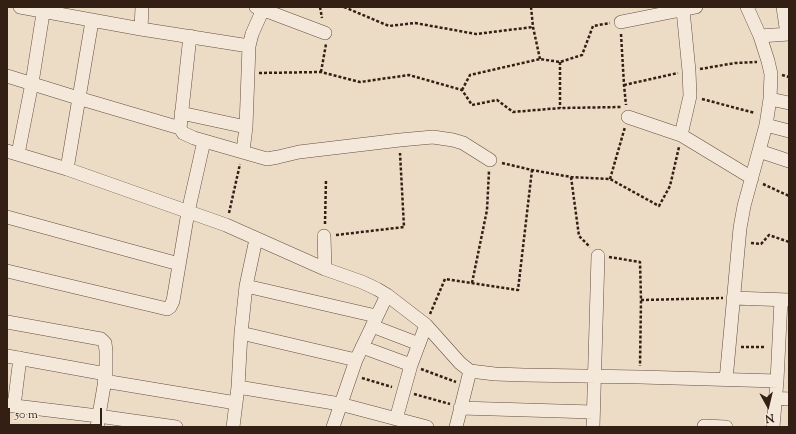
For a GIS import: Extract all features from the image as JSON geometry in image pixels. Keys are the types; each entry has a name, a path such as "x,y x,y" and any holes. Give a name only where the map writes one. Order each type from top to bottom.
{"street":[{"path":"20,7 43,9 141,29 249,46"},
{"path":"141,29 142,7"},
{"path":"621,22 696,7"},
{"path":"760,36 788,34 783,7"},
{"path":"243,152 246,127 249,46 261,8 325,33"},
{"path":"726,380 742,217 767,120 770,99 771,74 768,60 750,8"},
{"path":"43,9 32,83 13,152 67,169 226,225 325,269 362,282 387,295 426,325 444,346 470,371 495,374 777,381"},
{"path":"681,135 690,96 683,10"},
{"path":"67,169 92,20"},
{"path":"180,128 190,36"},
{"path":"7,76 180,128 187,136 268,159 299,152 433,137 453,140 469,146 490,160"},
{"path":"770,99 789,103"},
{"path":"181,113 246,127"},
{"path":"628,117 681,135 752,178"},
{"path":"767,120 789,131"},
{"path":"7,271 167,308 172,304 188,212 204,141"},
{"path":"759,151 789,161"},
{"path":"7,217 179,264"},
{"path":"324,236 325,269"},
{"path":"233,427 238,387 241,333 246,286 256,239"},
{"path":"592,427 598,256"},
{"path":"246,286 374,321 419,344"},
{"path":"332,427 356,360 387,295"},
{"path":"733,298 785,300 784,347 777,381 772,427"},
{"path":"7,322 101,339 105,343 105,378 98,421"},
{"path":"396,419 411,365 426,325"},
{"path":"241,333 356,360"},
{"path":"362,347 411,365"},
{"path":"176,427 98,421 10,406 13,357 105,378 236,403"},
{"path":"456,427 465,386 470,371"},
{"path":"238,387 340,404 427,427"},
{"path":"775,398 789,399"},
{"path":"460,408 593,412"},
{"path":"704,426 726,427"}],"path":[{"path":"344,7 390,26 415,23 476,34 533,27"},
{"path":"531,7 533,27 540,59"},
{"path":"248,73 321,72 360,82 410,75 462,90 472,105 497,100 513,112 560,108 626,107 621,22 593,26 582,55 560,62 540,59 470,75 462,90"},
{"path":"321,72 327,36 325,33"},
{"path":"624,85 735,63 768,60"},
{"path":"560,62 560,108"},
{"path":"690,96 767,120"},
{"path":"610,179 628,117"},
{"path":"472,283 487,210 490,160 532,170 572,177 610,179 659,206 670,186 681,135"},
{"path":"326,179 324,236 404,227 400,140"},
{"path":"226,225 243,152"},
{"path":"426,325 445,279 518,290 532,170"},
{"path":"572,177 579,236 598,256 640,262 640,377"},
{"path":"752,178 789,196"},
{"path":"739,241 761,244 769,235 789,242"},
{"path":"641,300 733,298"},
{"path":"728,348 784,347"},
{"path":"411,365 465,386"}]}
